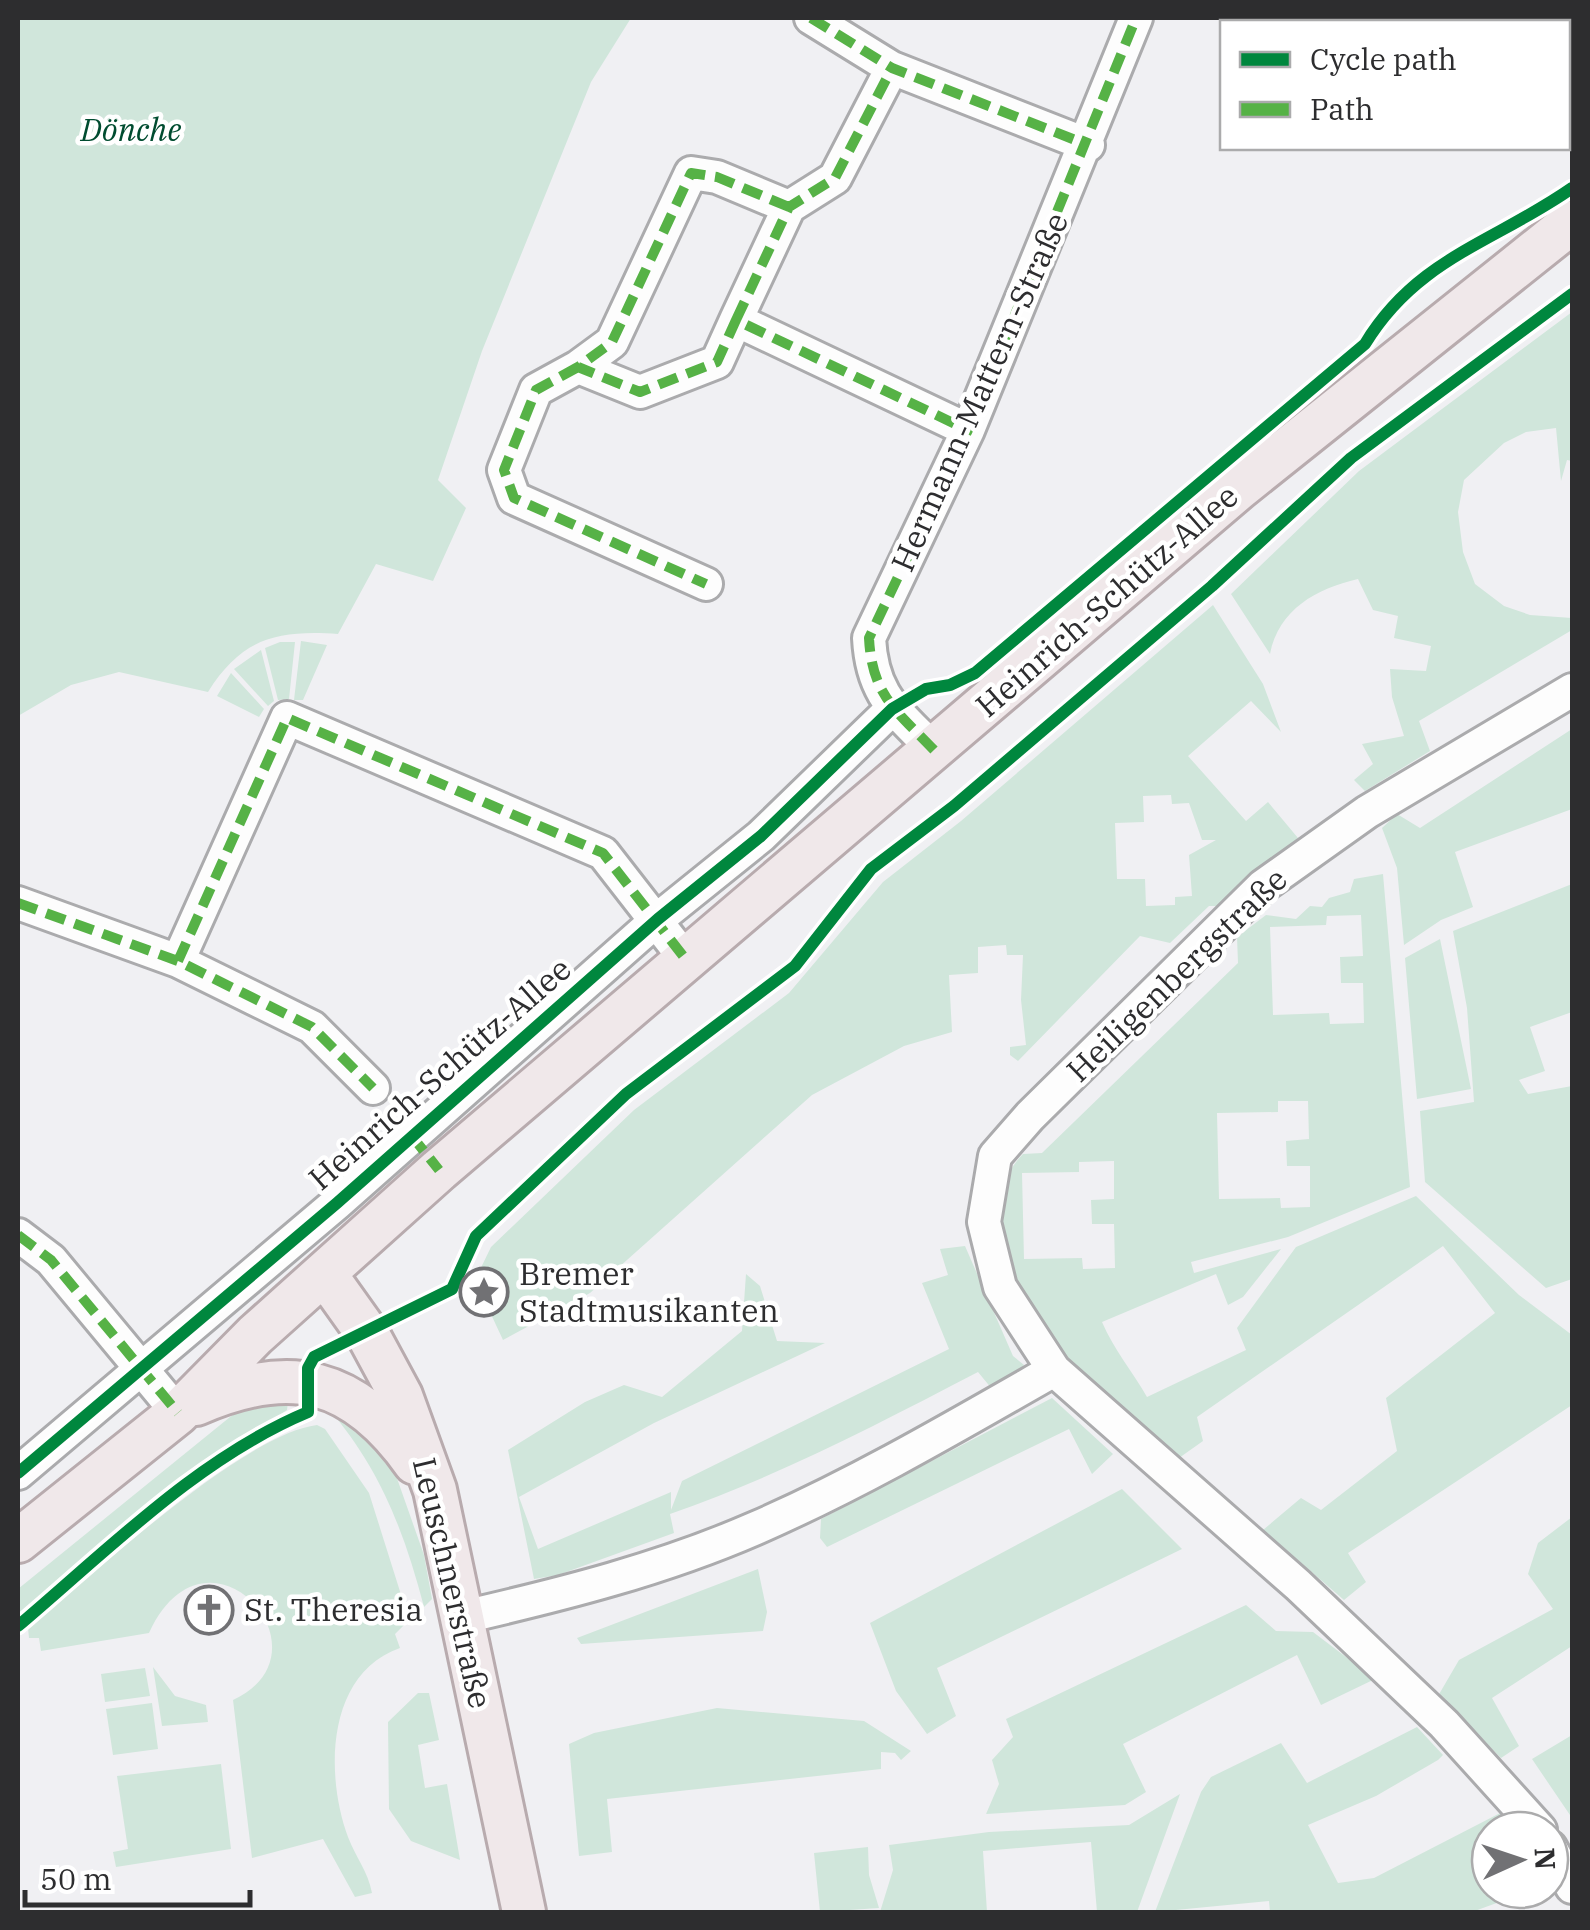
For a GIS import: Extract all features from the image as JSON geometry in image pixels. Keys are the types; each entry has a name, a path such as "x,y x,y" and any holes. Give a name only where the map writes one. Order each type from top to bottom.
{"main road":[{"name":"Heinrich-Schütz-Allee","path":"18,1541 178,1413 438,1170 1239,488 1572,222"},
{"name":"Leuschnerstraße","path":"325,1274 368,1333 402,1396 435,1490 524,1912"},
{"path":"178,1413 239,1386 308,1381 346,1394 378,1418 435,1490"}],"street":[{"path":"811,18 892,68 1088,144"},
{"name":"Hermann-Mattern-Straße","path":"934,750 892,709 870,668 868,638 968,430 1088,144 1136,18"},
{"path":"578,367 640,392 716,362 789,207 835,178 892,68"},
{"path":"706,584 514,498 504,470 536,390 612,342 691,173 717,177 789,207"},
{"path":"736,320 968,430"},
{"name":"Heiligenbergstraße","path":"1522,1810 1444,1724 1309,1596 1054,1370 1000,1287 984,1222 996,1156 1030,1116 1263,886 1367,812 1572,690"},
{"name":"Heinrich-Schütz-Allee","path":"18,1473 760,836 892,709"},
{"path":"178,961 288,718 603,852 687,961"},
{"path":"18,903 178,961 312,1027 373,1088"},
{"path":"412,1135 438,1170"},
{"path":"18,1235 51,1260 178,1413"},
{"path":"464,1617 595,1586 754,1528 903,1456 1054,1370"}],"green space":[{"name":"Dönche","path":"18,18 631,18 591,82 482,351 438,480 466,508 433,581 376,564 338,634 297,634 263,641 234,660 208,692 119,672 71,685 18,716"},
{"path":"1572,312 1572,461 1567,460 1561,481 1556,428 1526,432 1504,443 1464,480 1458,512 1463,552 1475,584 1504,606 1530,615 1572,618 1572,630 1419,721 1430,751 1365,791 1354,780 1373,764 1362,744 1404,736 1392,697 1390,669 1426,671 1431,646 1394,638 1398,616 1373,610 1358,579 1302,603 1282,625 1270,654 1231,594 1359,471"},
{"path":"1213,605 1263,684 1281,732 1251,701 1188,756 1246,821 1268,802 1298,838 1226,906 1209,906 1170,943 1140,936 1018,1061 1010,1055 1010,1047 1026,1045 1021,1000 1023,955 1007,955 1006,945 978,947 978,973 949,975 952,1032 904,1046 812,1095 590,1293 503,1340 475,1280 491,1247 634,1110 789,993 883,882 961,821","holes":["1171,795 1172,804 1189,803 1202,840 1216,840 1189,855 1192,896 1175,897 1175,905 1146,906 1145,879 1117,879 1115,823 1144,822 1143,796"]},
{"path":"301,641 327,645 303,700 294,700"},
{"path":"295,642 289,699 278,700 265,648"},
{"path":"261,650 274,701 268,706 234,669"},
{"path":"231,673 264,709 259,717 217,696"},
{"path":"1572,729 1572,809 1455,852 1473,907 1441,920 1404,945 1397,868 1382,828 1397,814 1420,828"},
{"path":"1383,874 1410,1187 1288,1237 1191,1262 1194,1273 1281,1249 1243,1297 1228,1305 1216,1274 1102,1322 1147,1397 1246,1350 1237,1328 1296,1247 1416,1196 1519,1295 1572,1335 1572,1405 1348,1553 1366,1582 1344,1600 1263,1530 1301,1498 1321,1510 1397,1451 1386,1398 1495,1313 1443,1246 1197,1417 1203,1441 1179,1458 1093,1384 1044,1328 1011,1263 1002,1205 1007,1178 1023,1154 1042,1153 1238,963 1237,937 1266,915 1296,919 1310,906 1322,907 1329,898 1350,892 1354,879","holes":["1361,915 1363,956 1340,957 1341,983 1363,983 1364,1023 1330,1024 1329,1013 1273,1015 1270,927 1326,925 1327,916","1278,1101 1308,1101 1309,1139 1286,1141 1287,1166 1310,1166 1310,1207 1281,1208 1280,1198 1219,1199 1217,1113 1278,1112","1114,1161 1114,1199 1091,1200 1092,1224 1114,1224 1115,1268 1083,1269 1082,1258 1024,1259 1022,1173 1079,1172 1079,1162"]},
{"path":"1572,884 1572,1012 1530,1027 1545,1071 1519,1080 1528,1094 1572,1086 1572,1279 1546,1288 1425,1182 1420,1111 1474,1102 1467,1008 1453,931"},
{"path":"1440,939 1471,1089 1417,1099 1405,958"},
{"path":"965,1246 1013,1356 1024,1365 1005,1385 992,1389 978,1372 788,1467 670,1514 674,1533 558,1575 534,1579 508,1450 585,1402 624,1385 662,1397 742,1331 746,1274 760,1286 777,1341 825,1343 654,1423 519,1497 538,1549 671,1492 671,1510 682,1481 949,1349 922,1283 948,1275 940,1249"},
{"path":"289,1394 287,1410 186,1476 22,1615 18,1610 18,1589 230,1417 255,1400"},
{"path":"1052,1398 1113,1454 1092,1474 1069,1429 827,1547 820,1538 821,1519"},
{"path":"328,1408 344,1408 393,1467 424,1555 432,1599 424,1607 408,1552 376,1477"},
{"path":"317,1425 325,1429 369,1493 409,1620 395,1634 400,1648 376,1661 357,1680 338,1729 336,1785 341,1812 372,1893 355,1897 323,1839 252,1858 233,1700 262,1678 272,1652 267,1624 252,1601 228,1586 201,1584 174,1598 149,1633 41,1651 39,1638 29,1638 28,1628 209,1480 286,1434"},
{"path":"1122,1489 1182,1549 937,1668 956,1716 927,1734 896,1691 870,1623"},
{"path":"1572,1517 1572,1646 1492,1698 1519,1746 1501,1758 1438,1696 1459,1660 1553,1609 1528,1574 1538,1543"},
{"path":"758,1569 767,1612 763,1631 581,1644 577,1638"},
{"path":"1246,1605 1276,1631 1313,1632 1375,1679 1321,1705 1297,1655 1123,1744 1146,1792 1125,1805 986,1814 999,1784 992,1760 1013,1737 1006,1719"},
{"path":"153,1667 175,1696 206,1705 208,1722 162,1726"},
{"path":"145,1668 150,1696 105,1702 101,1674"},
{"path":"418,1693 429,1693 439,1740 418,1745 425,1788 447,1784 460,1860 411,1841 389,1809 388,1722"},
{"path":"152,1703 158,1749 113,1755 106,1709"},
{"path":"717,1708 864,1721 911,1751 901,1760 895,1753 881,1752 881,1769 607,1799 612,1852 579,1856 569,1744 594,1733"},
{"path":"1417,1727 1443,1755 1438,1760 1376,1796 1308,1825 1338,1883 1374,1878 1470,1829 1470,1910 1477,1910 1270,1912 1269,1901 1155,1912 1201,1792 1211,1777 1281,1743 1307,1783"},
{"path":"1572,1735 1572,1818 1570,1810 1532,1759"},
{"path":"221,1764 231,1849 116,1867 113,1852 128,1849 117,1776"},
{"path":"1180,1794 1137,1912 1097,1912 1091,1842 983,1851 987,1912 880,1912 893,1870 889,1845 989,1832 1129,1825"},
{"path":"868,1847 869,1875 879,1908 820,1912 814,1853"}],"marked path":[{"path":"811,18 892,68 1088,145"},
{"path":"934,750 881,689 869,638 968,430 1136,18"},
{"path":"736,320 789,207 835,178 892,68"},
{"path":"789,207 717,177 691,173 612,342 578,367 640,392 717,362 736,320 968,430"},
{"path":"578,367 536,390 504,470 514,498 706,584"},
{"path":"178,961 287,718 603,853 687,961"},
{"path":"18,903 178,961 312,1027 373,1088"},
{"path":"411,1135 439,1170"},
{"path":"18,1235 51,1260 178,1413"}],"cycle path":[{"path":"18,1473 337,1203 658,919 761,836 892,709 926,689 950,685 975,673 1365,344 1408,291 1459,254 1572,188"},
{"path":"18,1626 192,1480 268,1431 308,1412 308,1368 314,1357 452,1289 476,1236 626,1094 795,966 871,869 954,806 1212,586 1351,458 1572,294"}],"place":[{"name":"Bremer Stadtmusikanten","path":"484,1292"},
{"name":"St. Theresia","path":"209,1610"}]}
